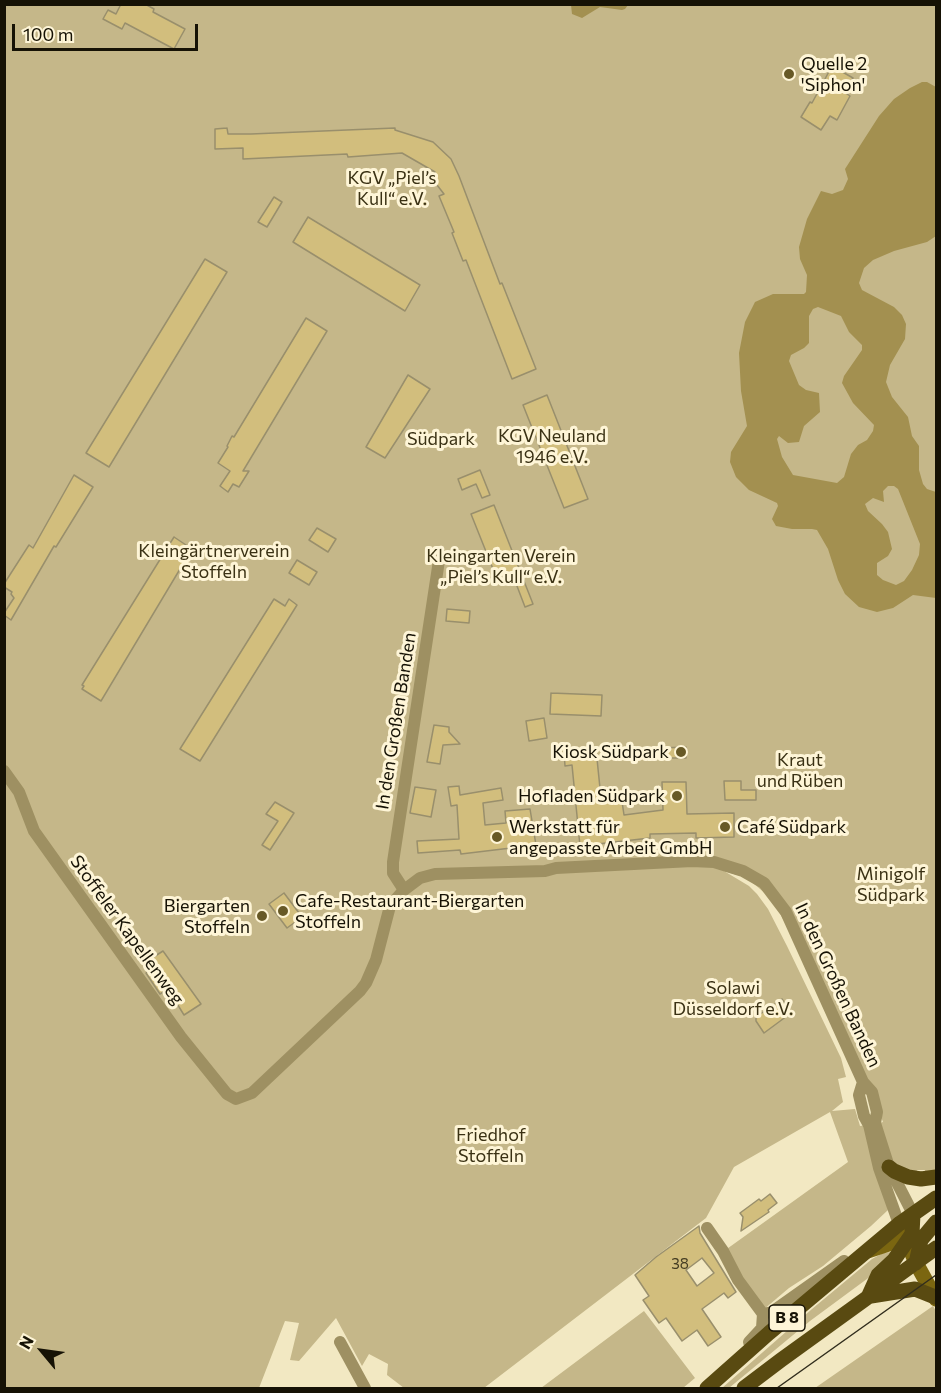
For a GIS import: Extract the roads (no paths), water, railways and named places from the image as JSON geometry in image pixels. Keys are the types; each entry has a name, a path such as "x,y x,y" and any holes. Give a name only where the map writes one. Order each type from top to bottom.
{"main road":[{"path":"889,1167 894,1172 908,1177 921,1179 936,1177"},
{"name":"B 8","path":"708,1387 865,1252 936,1198"},
{"path":"913,1214 917,1241 916,1263"},
{"path":"868,1296 878,1275 936,1222"},
{"name":"B 8","path":"744,1389 868,1296 936,1250"},
{"path":"868,1296 915,1289 936,1298"}],"street":[{"name":"In den Großen Banden","path":"404,890 393,873 393,862 440,554"},
{"name":"Stoffeler Kapellenweg","path":"4,771 19,792 34,831 181,1036 227,1094 236,1099"},
{"name":"In den Großen Banden","path":"236,1099 252,1093 366,983 376,960 387,913 404,890 420,878 435,874 544,871 556,868 704,861 734,867 764,883 786,912 863,1082 859,1095 864,1116 872,1124 889,1167 913,1214"},
{"name":"In den Großen Banden","path":"872,1124 879,1168 899,1224"},
{"path":"899,1224 917,1241 936,1250"},
{"path":"707,1228 723,1251 738,1280 763,1314 763,1324 759,1332 708,1387"},
{"path":"763,1314 772,1312 850,1256 889,1244 917,1241"},
{"path":"916,1263 936,1298"},
{"path":"340,1342 365,1389"}],"tram line":[{"path":"777,1388 936,1275"}],"place":[{"name":"Quelle 2 'Siphon'","path":"789,74"},
{"name":"Kiosk Südpark","path":"681,752"},
{"name":"Hofladen Südpark","path":"677,796"},
{"name":"Café Südpark","path":"725,827"},
{"name":"Werkstatt für angepasste Arbeit GmbH","path":"497,837"},
{"name":"Cafe-Restaurant-Biergarten Stoffeln","path":"283,911"},
{"name":"Biergarten Stoffeln","path":"262,916"}],"park label":[{"name":"KGV „Piel’s Kull“ e.V.","path":"392,188"},
{"name":"Südpark","path":"441,439"},
{"name":"KGV Neuland 1946 e.V.","path":"552,446"},
{"name":"Kleingärtnerverein Stoffeln","path":"214,561"},
{"name":"Kleingarten Verein „Piel’s Kull“ e.V.","path":"501,566"},
{"name":"Kraut und Rüben","path":"800,770"},
{"name":"Minigolf Südpark","path":"891,884"},
{"name":"Solawi Düsseldorf e.V.","path":"733,998"},
{"name":"Friedhof Stoffeln","path":"491,1145"}]}
